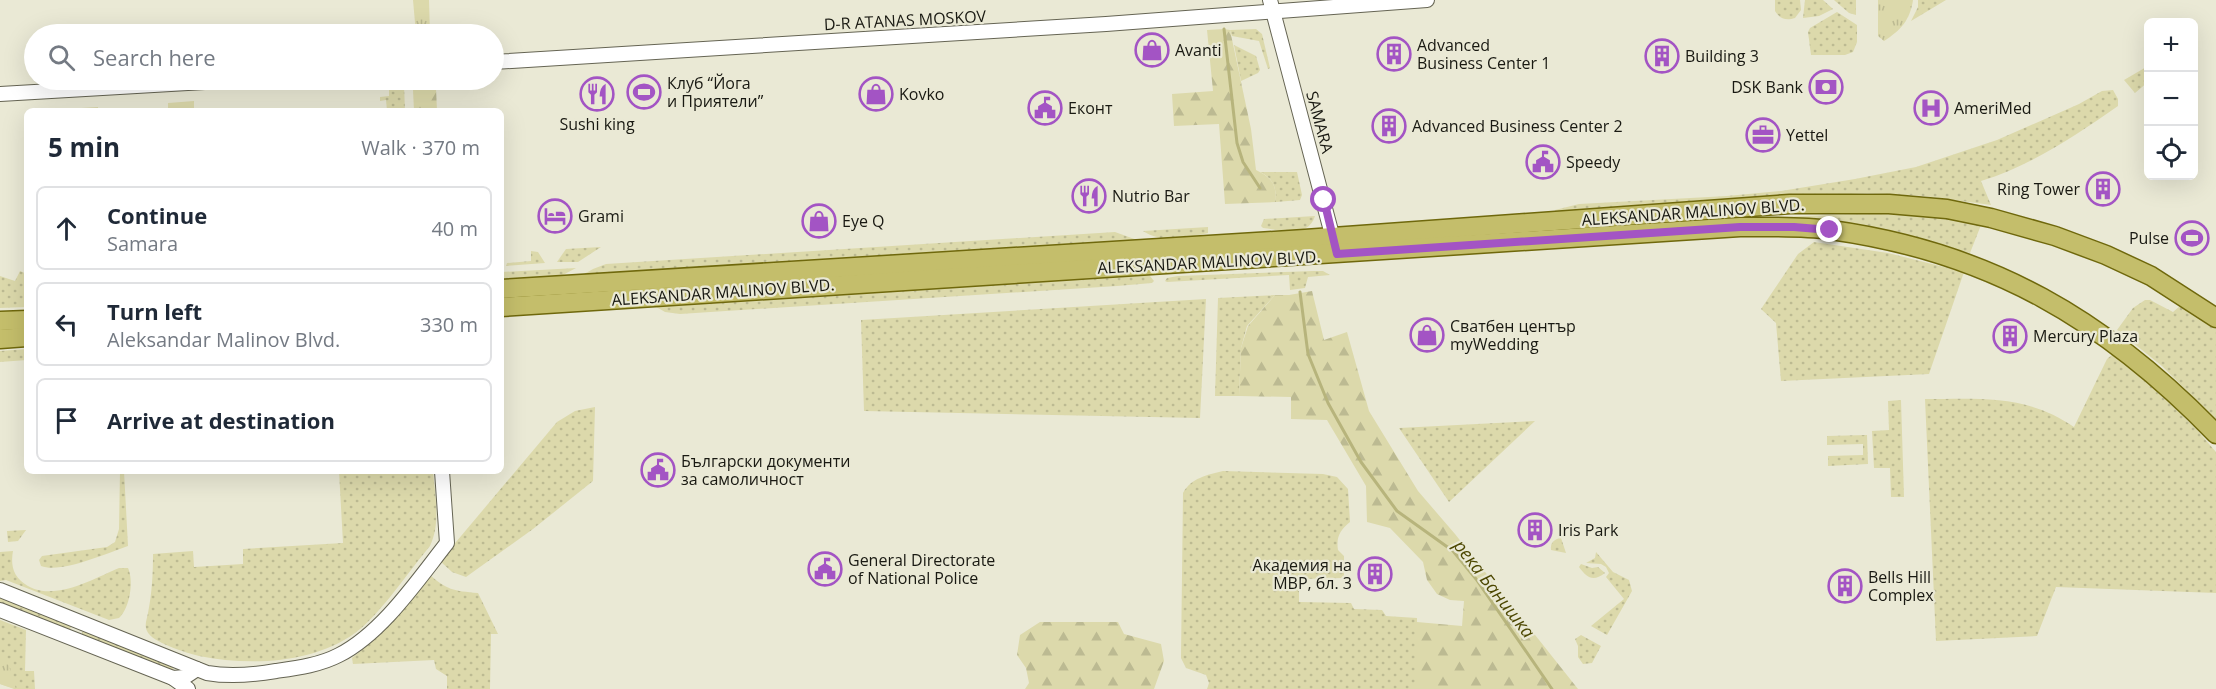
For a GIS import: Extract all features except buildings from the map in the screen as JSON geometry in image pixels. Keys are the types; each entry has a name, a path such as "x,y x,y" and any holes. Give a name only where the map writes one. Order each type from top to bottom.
{"main road":[{"name":"ALEKSANDAR MALINOV BLVD.","path":"504,307 1335,245 1790,204 1889,204 1947,209 1991,218 2055,236 2106,255 2151,276 2216,318"},
{"name":"ALEKSANDAR MALINOV BLVD.","path":"504,289 1335,245 1740,227 1830,230 1928,250 2014,282 2070,312 2111,339 2149,369 2216,434"},
{"path":"0,321 24,320"},
{"path":"0,339 24,337"}],"street":[{"name":"D-R ATANAS MOSKOV","path":"504,62 1106,24 1271,6 1426,0"},
{"name":"SAMARA","path":"1271,6 1335,245"},
{"path":"0,94 68,90"},
{"path":"0,590 197,669 216,674 263,673 312,664 337,656 356,645 382,622 447,543 442,474"},
{"path":"0,610 173,678 188,689"},
{"path":"173,659 176,669 173,678"},
{"path":"173,678 185,676 197,669"}],"green space":[{"path":"413,0 429,0 430,24 415,24"},
{"path":"1775,0 1800,0 1801,10 1795,18 1784,19 1775,11"},
{"path":"1805,0 1823,0 1833,9 1819,16 1803,18"},
{"path":"1834,0 1856,0 1856,15 1849,13"},
{"path":"1878,0 1913,0 1904,24 1884,41 1878,36"},
{"path":"1918,0 1946,0 1911,21 1918,7"},
{"path":"1837,12 1857,25 1857,42 1853,52 1845,55 1811,55 1808,32 1810,28"},
{"path":"1256,29 1262,34 1270,68 1268,69 1259,41 1232,36 1230,30"},
{"path":"1207,30 1230,30 1251,129 1256,170 1272,182 1276,202 1225,204 1219,124 1174,126 1172,94 1213,91"},
{"path":"1234,45 1256,56 1260,70 1258,73 1241,81"},
{"path":"2144,68 2144,85 2135,93 2124,80"},
{"path":"389,90 404,90 405,108 387,108 386,100 380,101 380,97 389,96"},
{"path":"413,90 436,90 437,108 414,108"},
{"path":"2113,90 2118,99 2118,106 2069,139 2035,158 1981,181 1991,205 1924,196 1867,193 1556,214 1555,210 1579,204 1781,191 1916,167 1997,140 2079,104 2102,91"},
{"path":"194,101 194,108 168,108 168,103"},
{"path":"1260,172 1297,172 1302,195 1300,200 1276,202 1273,184"},
{"path":"1883,213 1942,217 1981,225 1970,253 1879,230 1723,219"},
{"path":"1315,216 1306,228 1300,230 1285,231 1261,226 1264,219"},
{"path":"1208,227 1208,233 1175,239 1151,235 1143,231"},
{"path":"1115,232 1140,241 579,277 606,264"},
{"path":"1814,242 1888,253 1964,272 1929,374 1781,381 1776,323 1761,309 1798,254"},
{"path":"601,247 578,262 557,262 566,249"},
{"path":"531,251 538,252 545,263 506,266 507,263 531,261"},
{"path":"576,268 561,276 504,280 504,272"},
{"path":"20,271 24,273 24,307 0,308 0,276 15,281"},
{"path":"1323,271 1330,275 1308,277 1305,288 1290,290 1289,275 1165,281 1167,278 1178,276"},
{"path":"1107,276 1150,276 1154,281 1117,286 680,314 665,312 653,305"},
{"path":"1312,291 1324,340 1347,332 1369,411 1418,491 1578,689 1417,689 1417,622 1462,626 1464,601 1450,600 1437,594 1427,580 1423,562 1390,528 1367,522 1366,486 1327,420 1291,419 1291,397 1239,396 1241,348 1248,326 1275,295"},
{"path":"1275,295 1247,326 1241,348 1239,396 1215,396 1218,298"},
{"path":"1206,299 1200,418 864,411 861,320"},
{"path":"2145,300 2150,300 2173,312 2181,305 2216,329 2216,420 2162,366 2117,330 2133,308"},
{"path":"24,349 24,360 0,362 0,351"},
{"path":"2113,354 2150,384 2216,452 2216,593 2056,587 2037,636 1936,641 1925,399 1984,399 2020,404 2056,416 2074,427 2107,359"},
{"path":"1901,400 1904,497 1891,497 1890,468 1874,468 1872,431 1889,430 1888,401"},
{"path":"595,407 593,481 533,529 466,577 452,572 440,561 557,422 575,411"},
{"path":"1535,421 1449,502 1399,428"},
{"path":"1867,435 1868,464 1828,466 1828,456 1863,455 1863,444 1827,445 1827,436"},
{"path":"1223,471 1323,474 1337,477 1348,489 1350,522 1338,538 1338,550 1344,556 1344,578 1299,579 1299,602 1351,603 1354,609 1382,610 1386,616 1417,618 1417,689 1207,689 1209,683 1206,675 1186,668 1181,658 1183,493 1195,481"},
{"path":"120,474 124,474 128,546 72,565 50,568 41,566 39,560 42,556 107,547 115,542 119,529"},
{"path":"339,474 433,474 436,519 430,546 384,605 355,633 338,643 300,657 238,661 186,652 155,639 147,631 153,554 193,551 194,567 243,564 243,549 343,543"},
{"path":"26,530 18,541 8,542 7,531"},
{"path":"1561,538 1566,553 1551,550 1553,542"},
{"path":"13,551 13,567 18,578 32,588 44,591 70,588 119,568 128,568 131,587 123,614 119,618 109,620 6,580 0,581 0,552"},
{"path":"1596,552 1613,572 1629,580 1632,591 1607,635 1591,626 1624,599 1606,577 1609,573 1606,567 1601,564 1586,563 1595,558"},
{"path":"1581,564 1592,568 1598,567 1605,573 1590,578 1579,567"},
{"path":"428,573 451,589 478,593 498,634 491,634 490,689 447,689 447,676 436,669 434,660 353,664 352,658 380,635"},
{"path":"0,597 70,625 71,628 68,630 0,604"},
{"path":"0,620 26,630 25,671 34,671 35,689 14,689 0,684"},
{"path":"1040,622 1118,622 1124,634 1161,644 1164,661 1154,689 1025,689 1029,683 1026,668 1017,655 1020,635"},
{"path":"85,630 172,665 173,669 172,671 82,636"},
{"path":"1581,635 1601,646 1592,663 1583,664 1578,657 1578,646 1575,639"},
{"path":"0,655 9,666 16,689 0,684"}],"waterway":[{"name":"река Банишка","path":"1224,29 1237,143 1243,162 1260,188"},
{"name":"река Банишка","path":"1300,292 1308,354 1328,403 1361,462 1397,511 1453,551 1476,579 1552,689"}],"place":[{"name":"Avanti","path":"1152,50"},
{"name":"Advanced Business Center 1","path":"1394,54"},
{"name":"Building 3","path":"1662,56"},
{"name":"DSK Bank","path":"1826,87"},
{"name":"Клуб “Йога и Приятели”","path":"644,92"},
{"name":"Sushi king","path":"597,94"},
{"name":"Kovko","path":"876,94"},
{"name":"Еконт","path":"1045,108"},
{"name":"AmeriMed","path":"1931,108"},
{"name":"Advanced Business Center 2","path":"1389,126"},
{"name":"Yettel","path":"1763,135"},
{"name":"Speedy","path":"1543,162"},
{"name":"Ring Tower","path":"2103,189"},
{"name":"Nutrio Bar","path":"1089,196"},
{"name":"Grami","path":"555,216"},
{"name":"Eye Q","path":"819,221"},
{"name":"Pulse","path":"2192,238"},
{"name":"Сватбен център myWedding","path":"1427,335"},
{"name":"Mercury Plaza","path":"2010,336"},
{"name":"Български документи за самоличност","path":"658,470"},
{"name":"Iris Park","path":"1535,530"},
{"name":"General Directorate of National Police","path":"825,569"},
{"name":"Академия на МВР, бл. 3","path":"1375,574"},
{"name":"Bells Hill Complex","path":"1845,586"}],"route":[{"path":"1324,200 1337,254 1740,227 1830,230"}]}
